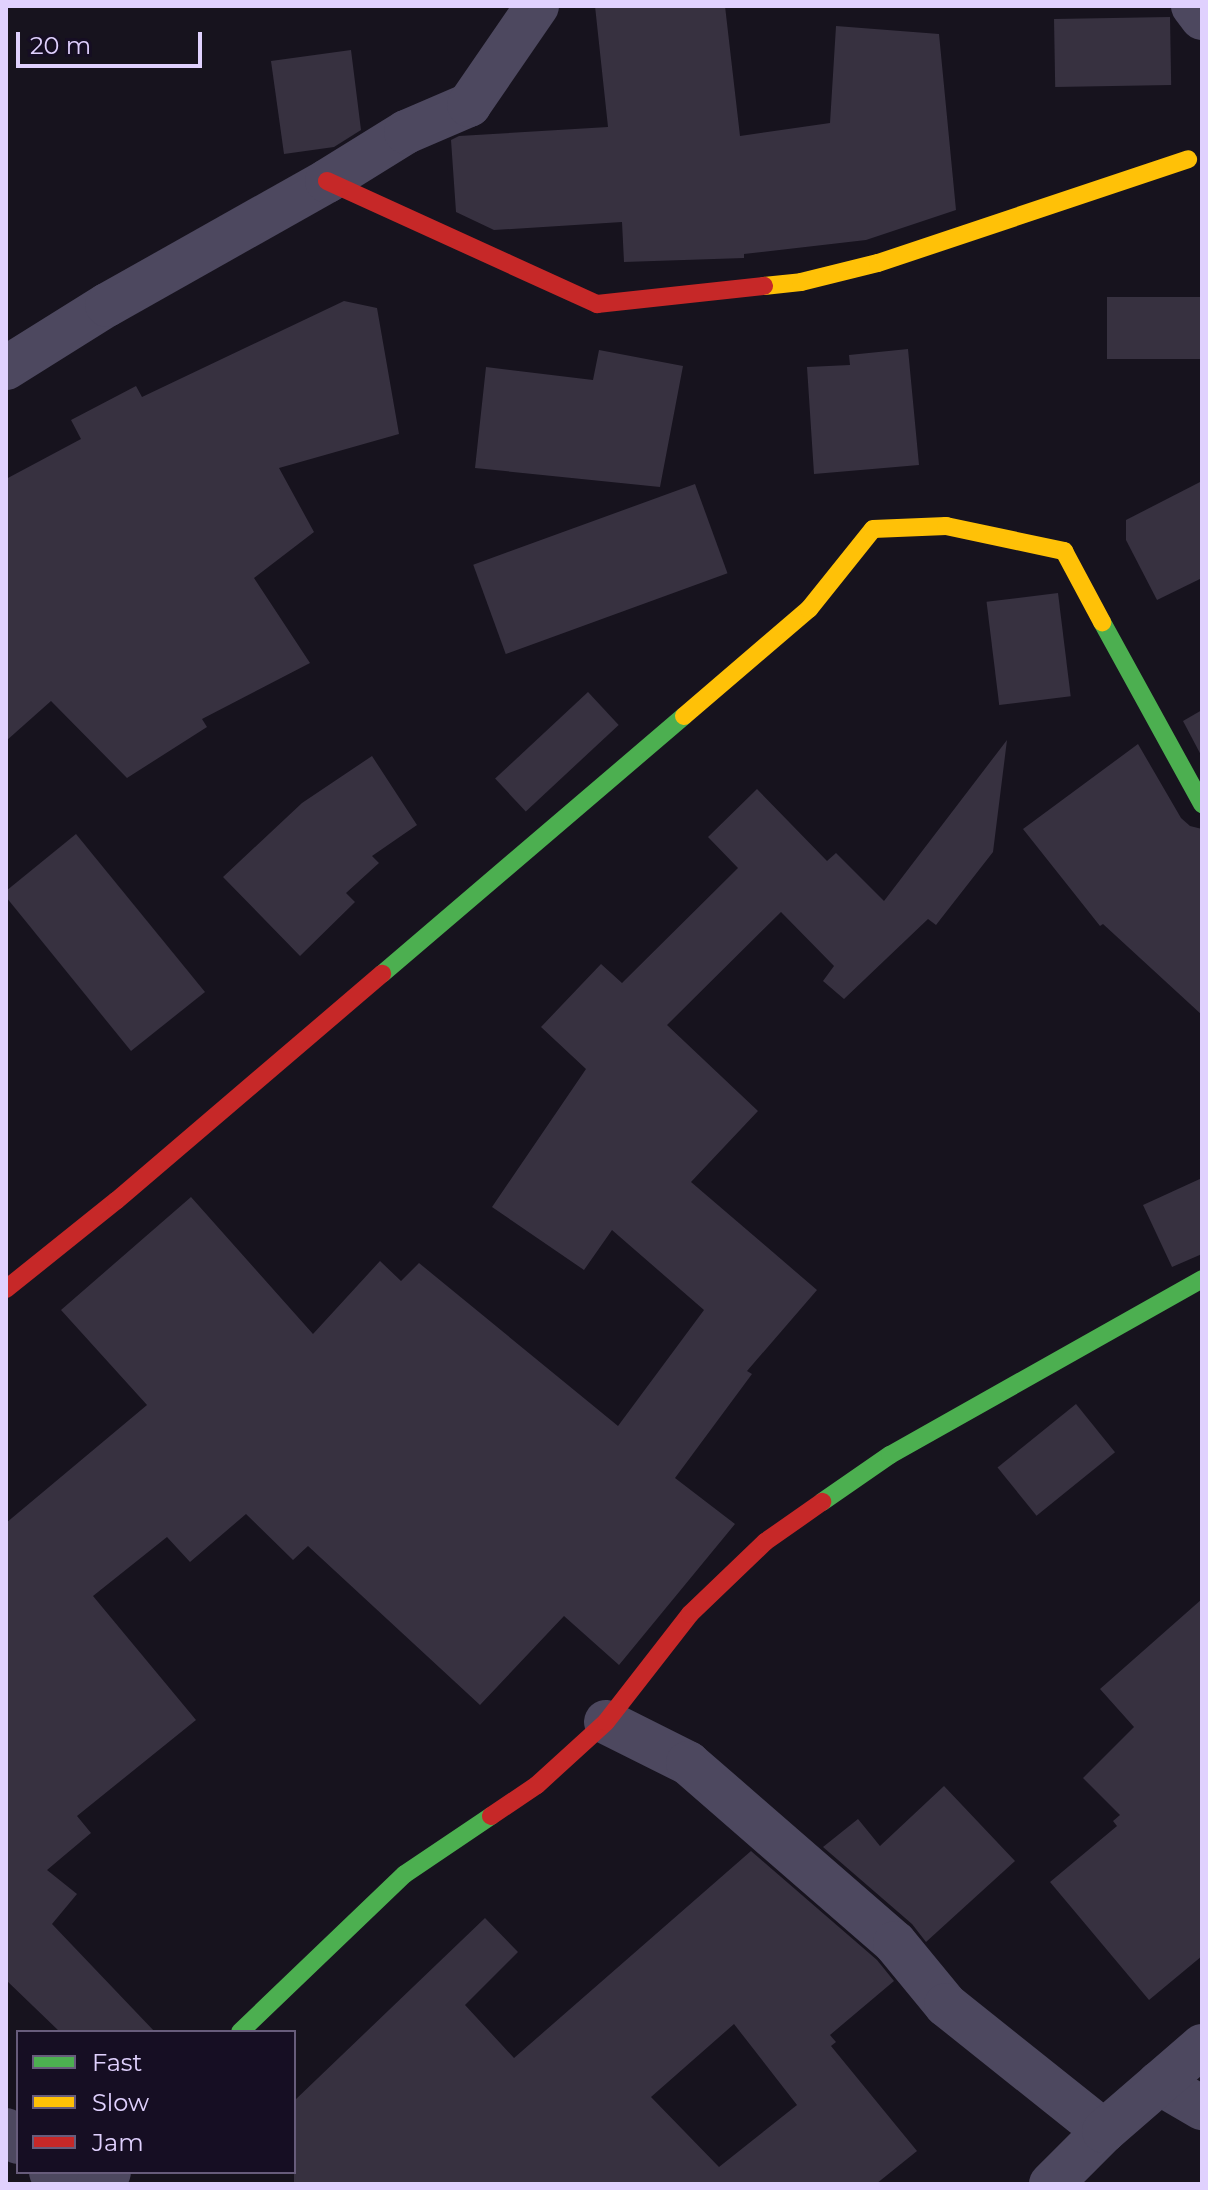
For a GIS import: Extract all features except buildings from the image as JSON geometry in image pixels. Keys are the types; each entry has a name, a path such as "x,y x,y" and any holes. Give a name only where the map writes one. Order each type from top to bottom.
{"street":[{"path":"6,368 107,305 327,181 406,132 469,105 537,6"},
{"path":"1193,6 1202,18"},
{"path":"327,181 597,304 801,282 878,263 1197,156"},
{"path":"6,1289 116,1201 809,609 873,529 946,526 1064,551 1187,782 1202,804"},
{"path":"242,2030 405,1874 537,1785 606,1722 690,1614 765,1542 890,1455 1202,1279"},
{"path":"606,1722 688,1763 895,1943 946,2005 1104,2131"},
{"path":"1051,2184 1104,2131 1202,2046"},
{"path":"1159,2083 1202,2108"}],"traffic: fast":[{"path":"1102,622 1202,804"},
{"path":"382,974 684,716"},
{"path":"822,1502 890,1455 1202,1279"},
{"path":"242,2030 405,1874 491,1816"}],"traffic: slow":[{"path":"764,286 801,282 878,263 1188,159"},
{"path":"684,716 809,609 873,529 946,526 1064,551 1102,622"}],"traffic: jam":[{"path":"327,181 597,304 764,286"},
{"path":"6,1289 116,1201 382,974"},
{"path":"491,1816 537,1785 606,1722 690,1614 765,1542 822,1502"}]}
